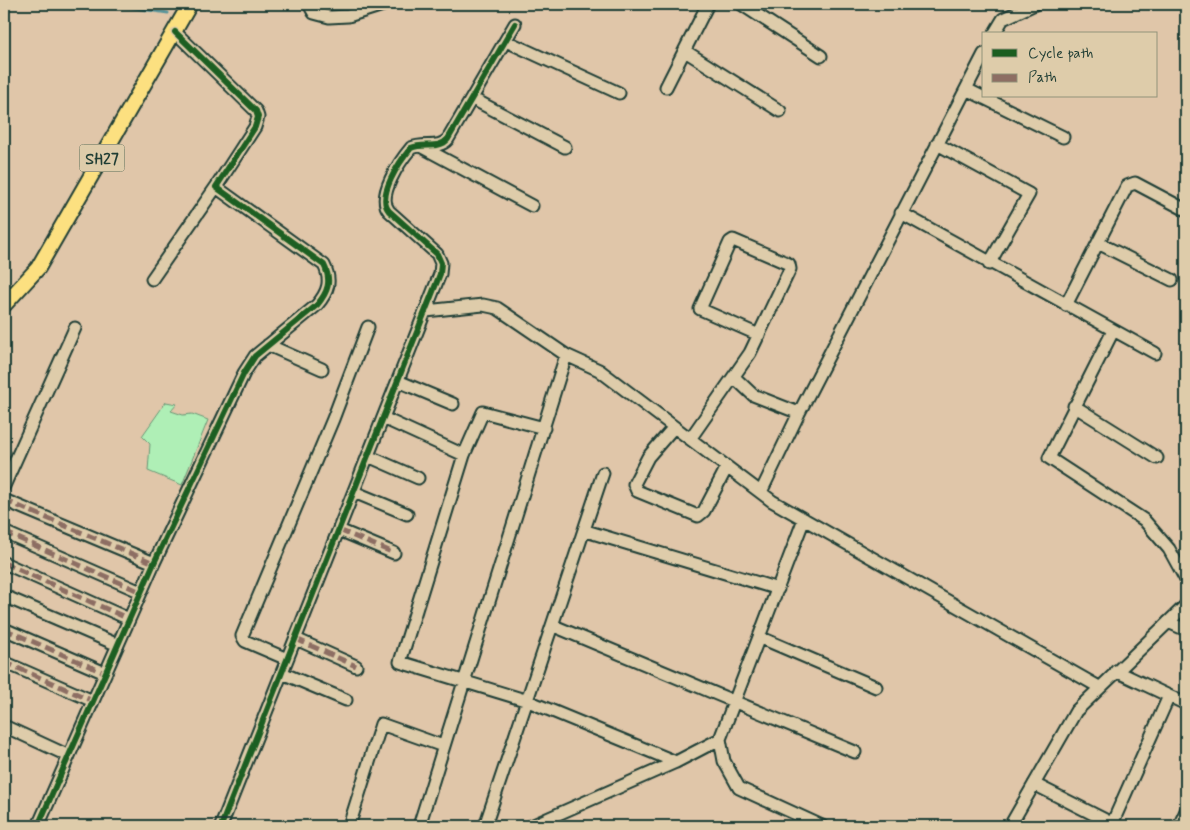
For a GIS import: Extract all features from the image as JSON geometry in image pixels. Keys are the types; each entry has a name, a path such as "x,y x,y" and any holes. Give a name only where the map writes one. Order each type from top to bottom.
{"main road":[{"name":"SH27","path":"4,305 38,268 190,4"}],"street":[{"path":"309,4 314,13 338,17 386,4"},
{"path":"666,87 708,4"},
{"path":"741,4 821,56"},
{"path":"995,32 1003,19 1029,5"},
{"path":"221,826 440,274 440,258 434,250 389,211 383,200 385,190 408,151 419,146 446,143 515,24"},
{"path":"152,279 216,187 255,127 258,117 256,111 175,32"},
{"path":"506,41 619,93"},
{"path":"685,51 780,111"},
{"path":"761,492 900,214 982,58"},
{"path":"966,89 982,97"},
{"path":"984,98 1063,137"},
{"path":"473,99 565,147"},
{"path":"937,144 1029,194 990,264"},
{"path":"419,146 532,206"},
{"path":"1066,305 1127,186 1131,183 1186,210"},
{"path":"38,826 154,563 235,389 250,364 325,296 328,288 328,274 324,266 216,187"},
{"path":"900,214 1155,353"},
{"path":"690,439 750,353 759,335 790,266 733,240 730,242 700,309 759,335"},
{"path":"1098,242 1172,280"},
{"path":"426,311 490,306 502,311 566,355 599,370 761,492 804,519 1098,687"},
{"path":"287,659 245,641 242,636 333,420 368,327"},
{"path":"4,486 75,328"},
{"path":"1114,331 1049,458 1144,520 1169,549 1186,580"},
{"path":"268,346 322,369"},
{"path":"419,826 566,355"},
{"path":"734,377 753,395 799,413"},
{"path":"398,381 452,404"},
{"path":"1074,406 1157,458"},
{"path":"544,428 483,412 464,455 400,662 528,701 676,762"},
{"path":"383,418 464,455"},
{"path":"674,427 645,463 634,484 637,491 698,516 704,511 727,467"},
{"path":"368,456 418,478"},
{"path":"485,826 586,531 603,473"},
{"path":"354,492 406,514"},
{"path":"4,500 154,563"},
{"path":"804,519 720,739 724,761 739,788 822,826"},
{"path":"339,530 394,553"},
{"path":"586,531 778,589"},
{"path":"4,532 141,592"},
{"path":"4,563 129,619"},
{"path":"4,596 118,645"},
{"path":"1010,826 1068,721 1098,687 1186,605"},
{"path":"1168,622 1186,630"},
{"path":"554,626 855,752"},
{"path":"4,628 105,673"},
{"path":"759,637 876,686"},
{"path":"296,639 356,666"},
{"path":"4,662 93,701"},
{"path":"1116,671 1186,704"},
{"path":"282,673 346,700"},
{"path":"1034,784 1114,825 1169,696"},
{"path":"349,826 381,724 444,746"},
{"path":"4,726 69,756"},
{"path":"535,826 676,762 720,739"},
{"path":"1178,826 1186,811"}],"green space":[{"path":"166,402 177,404 171,411 183,415 192,414 208,420 182,485 148,471 150,444 142,436"}],"waterway":[{"path":"108,4 168,13"}],"marked path":[{"path":"4,500 154,563"},
{"path":"339,530 394,553"},
{"path":"4,532 141,592"},
{"path":"4,563 129,619"},
{"path":"4,629 105,673"},
{"path":"296,639 356,666"},
{"path":"4,662 93,701"}],"cycle path":[{"path":"221,826 440,274 441,263 437,254 389,211 385,197 387,188 401,161 411,148 436,145 448,139 515,24"},
{"path":"38,826 154,563 244,373 255,356 317,305 324,296 328,286 328,276 324,265 216,187 255,127 258,117 256,111 175,32"}]}
